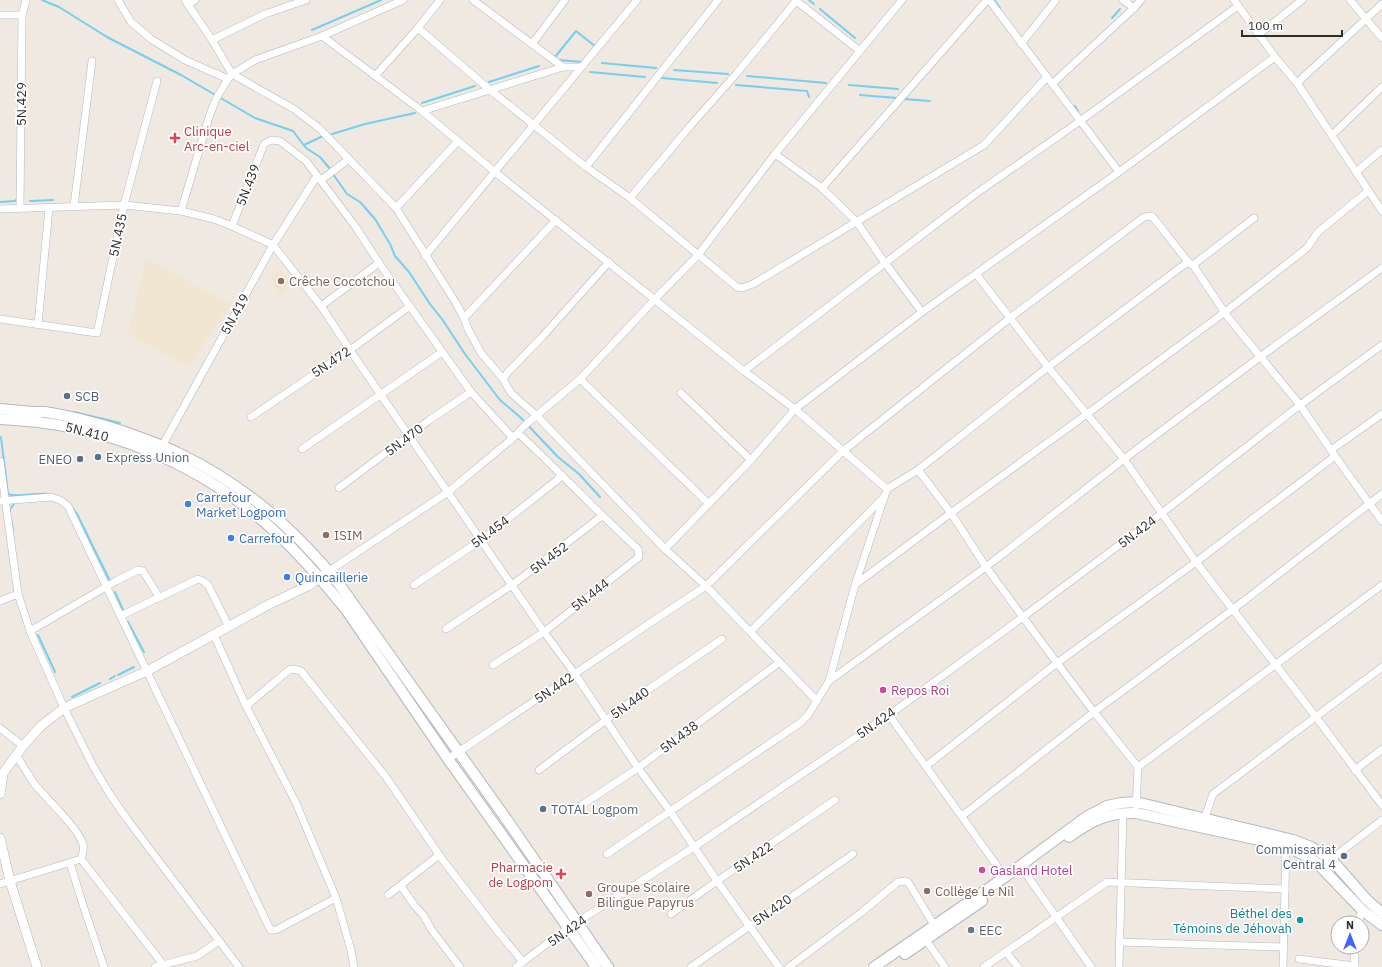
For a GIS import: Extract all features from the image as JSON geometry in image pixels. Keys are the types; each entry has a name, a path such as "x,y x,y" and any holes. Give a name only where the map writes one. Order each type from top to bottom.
{"main road":[{"path":"0,409 44,412 75,418 106,426 160,450 180,453 231,483 254,500 283,525 329,571 448,758 573,926 608,967"},
{"name":"5N.410","path":"0,419 32,421 75,428 160,450 249,509 272,528 321,578 347,611 365,629"},
{"path":"365,629 458,752 573,926 596,967"},
{"path":"885,967 924,937 934,925 1005,877 1091,814 1107,806 1121,803 1136,802 1203,823 1286,846 1306,856 1320,867 1362,910 1382,925"},
{"path":"874,967 924,937 1097,819 1123,812 1203,823 1294,840 1311,847 1331,859 1367,900 1382,913"}],"street":[{"name":"5N.429","path":"20,208 22,15 26,0"},
{"path":"118,0 131,22 151,39 185,60 230,77 294,109 319,128 396,208 464,318 468,329 481,353 503,379 511,393 665,550 706,586 751,631 817,701"},
{"path":"195,0 186,2 212,40 230,77"},
{"path":"212,40 265,14 306,0"},
{"path":"181,211 209,117 216,99 230,77 255,60 322,36 403,0"},
{"path":"375,76 418,28 440,0"},
{"path":"473,0 563,67"},
{"path":"532,44 565,0"},
{"path":"426,256 637,0"},
{"path":"586,167 718,0"},
{"path":"630,198 737,73 796,0 860,51"},
{"path":"822,188 988,0 1119,172"},
{"path":"1123,0 1134,8"},
{"path":"1052,84 1141,0"},
{"path":"1258,35 1302,0"},
{"path":"1350,0 1382,38"},
{"path":"0,794 1,772 41,726 64,708 147,671 321,578 329,571 448,492 580,379 698,255 775,154 899,1"},
{"path":"1022,44 1055,1"},
{"path":"744,371 974,195 1080,121 1236,3 1258,35 1298,84 1382,210"},
{"path":"1298,84 1382,4"},
{"path":"0,15 22,15"},
{"path":"418,28 489,89 586,167 630,198 737,287 742,288 748,286 984,145 1046,77"},
{"path":"322,36 422,111 744,371 795,410 843,451 886,492"},
{"path":"665,550 751,460 795,410 922,312 1119,172 1275,57"},
{"path":"74,206 92,61"},
{"path":"422,111 563,67 582,68"},
{"name":"5N.435","path":"0,319 97,333 124,205 156,81"},
{"path":"1332,135 1382,87"},
{"name":"5N.439","path":"232,226 264,144 271,140 280,141 306,161 319,178"},
{"path":"396,208 458,141"},
{"path":"1356,172 1382,150"},
{"path":"775,154 822,188 856,222 922,312"},
{"path":"349,159 332,172 319,178 355,226 379,263 442,352 471,392 515,436 562,475 602,516"},
{"name":"5N.419","path":"160,450 273,245 319,178"},
{"path":"855,585 1225,312 1307,248 1318,232 1368,191"},
{"path":"0,209 124,205 181,211 214,219 273,245 321,306 409,437 544,632 575,674 638,768 779,967"},
{"path":"38,325 48,208"},
{"name":"5N.442","path":"448,758 706,586 843,451 1010,318 1144,217 1148,215 1152,216 1191,264"},
{"path":"751,631 886,492 918,470 1048,366 1185,264 1191,264 1254,218"},
{"path":"464,318 556,220"},
{"path":"503,379 609,262"},
{"path":"321,306 379,263"},
{"path":"1191,264 1225,312 1300,405 1382,520"},
{"path":"829,681 986,567 1124,459 1260,356 1382,268"},
{"path":"976,274 1048,366 1124,459 1196,562 1382,805"},
{"name":"5N.472","path":"251,417 350,350 410,306"},
{"name":"5N.424","path":"516,967 573,926 694,847 889,715 1162,513 1300,405 1382,345"},
{"path":"302,449 442,352"},
{"path":"580,379 709,504"},
{"name":"5N.470","path":"339,488 409,437 428,421 471,392"},
{"path":"681,393 751,460"},
{"path":"1331,450 1382,414"},
{"path":"926,766 1057,663 1196,562 1335,456"},
{"path":"0,461 3,501 18,594 30,631 64,708 93,766 109,793 239,967"},
{"path":"918,470 951,513 986,567 1024,616 1057,663 1138,767 1136,813"},
{"name":"5N.454","path":"414,585 481,540 562,475"},
{"path":"607,854 800,723 808,715 829,681 855,585 886,492"},
{"path":"962,816 1094,712 1232,610 1382,494"},
{"path":"3,501 51,497 60,500 68,506 271,930 276,930 336,898"},
{"name":"5N.452","path":"446,629 512,585 602,516"},
{"name":"5N.444","path":"493,665 544,632 639,557 638,550 602,516"},
{"path":"30,631 138,570 144,571 159,597"},
{"path":"120,616 198,579 208,585 229,628"},
{"path":"1138,767 1382,585"},
{"path":"0,601 18,594"},
{"path":"214,635 246,706 296,803 336,898 351,950 354,967"},
{"name":"5N.440","path":"539,770 630,702 722,639"},
{"name":"5N.438","path":"576,809 638,768 780,662"},
{"path":"1203,823 1213,794 1382,667"},
{"path":"246,706 278,681 289,670 293,669 301,671 386,777 439,855 523,962"},
{"path":"889,715 1005,877"},
{"path":"0,728 23,746"},
{"path":"1355,770 1382,749"},
{"path":"0,884 70,863 80,859 83,852 83,845 80,838 63,816 35,785 16,755"},
{"name":"5N.422","path":"672,914 717,881 835,800"},
{"path":"1119,967 1123,812"},
{"path":"1320,867 1382,820"},
{"path":"0,838 10,881 37,967"},
{"path":"1283,967 1286,846"},
{"name":"5N.420","path":"692,967 853,854"},
{"path":"388,895 439,855"},
{"path":"80,859 164,966"},
{"path":"70,863 104,967"},
{"path":"1024,870 1091,967"},
{"path":"789,967 862,912 898,882 908,882 934,925"},
{"path":"984,967 1107,882 1285,889"},
{"path":"401,886 414,906 424,916 431,929 460,967"},
{"path":"1360,915 1362,910"},
{"path":"924,937 945,967"},
{"path":"156,967 197,956 219,941"},
{"path":"1119,942 1283,947"},
{"path":"1006,952 1018,967"},
{"path":"1299,959 1355,966 1354,955"}],"shaded area":[{"path":"146,258 230,304 188,367 128,334"},
{"name":"Crêche Cocotchou","path":"278,270 281,270 292,286 280,295 271,278"},
{"name":"ISIM","path":"329,528 333,535 328,542 319,536"}],"waterway":[{"path":"42,0 59,7 107,37 181,75 255,118 293,131 306,148 320,157 331,170"},
{"path":"312,30 381,0"},
{"path":"809,0 814,4"},
{"path":"994,0 1000,8"},
{"path":"820,9 855,38"},
{"path":"1112,18 1120,9"},
{"path":"554,56 555,57 576,31 596,47"},
{"path":"558,60 583,62"},
{"path":"602,63 656,68"},
{"path":"489,82 539,66"},
{"path":"674,70 728,74"},
{"path":"590,72 645,77"},
{"path":"747,76 826,83"},
{"path":"662,78 717,83"},
{"path":"736,85 807,91 809,97"},
{"path":"849,85 898,89"},
{"path":"422,103 475,86"},
{"path":"860,95 897,98"},
{"path":"904,99 930,101"},
{"path":"1075,106 1078,112"},
{"path":"332,134 365,124 415,113"},
{"path":"304,145 323,136"},
{"path":"333,174 347,194 360,202 375,219 390,244 395,256 409,272 465,354 500,400 520,417 558,457 579,474 600,497"},
{"path":"0,202 15,201 18,198"},
{"path":"30,201 53,200"},
{"path":"74,412 120,423"},
{"path":"1,437 8,494 50,494"},
{"path":"10,511 14,504"},
{"path":"71,506 77,514 109,579"},
{"path":"11,519 13,530"},
{"path":"115,592 124,612"},
{"path":"128,622 144,652"},
{"path":"38,635 55,672"},
{"path":"118,675 134,667"},
{"path":"110,679 115,676"},
{"path":"72,697 100,683"}],"place":[{"name":"Clinique Arc-en-ciel","path":"175,138"},
{"name":"Crêche Cocotchou","path":"281,281"},
{"name":"SCB","path":"67,396"},
{"name":"Express Union","path":"98,457"},
{"name":"ENEO","path":"80,459"},
{"name":"Carrefour Market Logpom","path":"188,504"},
{"name":"ISIM","path":"326,535"},
{"name":"Carrefour","path":"231,538"},
{"name":"Quincaillerie","path":"287,577"},
{"name":"Repos Roi","path":"883,690"},
{"name":"TOTAL Logpom","path":"543,809"},
{"name":"Commissariat Central 4","path":"1344,856"},
{"name":"Gasland Hotel","path":"982,870"},
{"name":"Pharmacie de Logpom","path":"561,874"},
{"name":"Collège Le Nil","path":"927,891"},
{"name":"Groupe Scolaire Bilingue Papyrus","path":"589,894"},
{"name":"Béthel des Témoins de Jéhovah","path":"1300,920"},
{"name":"EEC","path":"971,930"}]}
